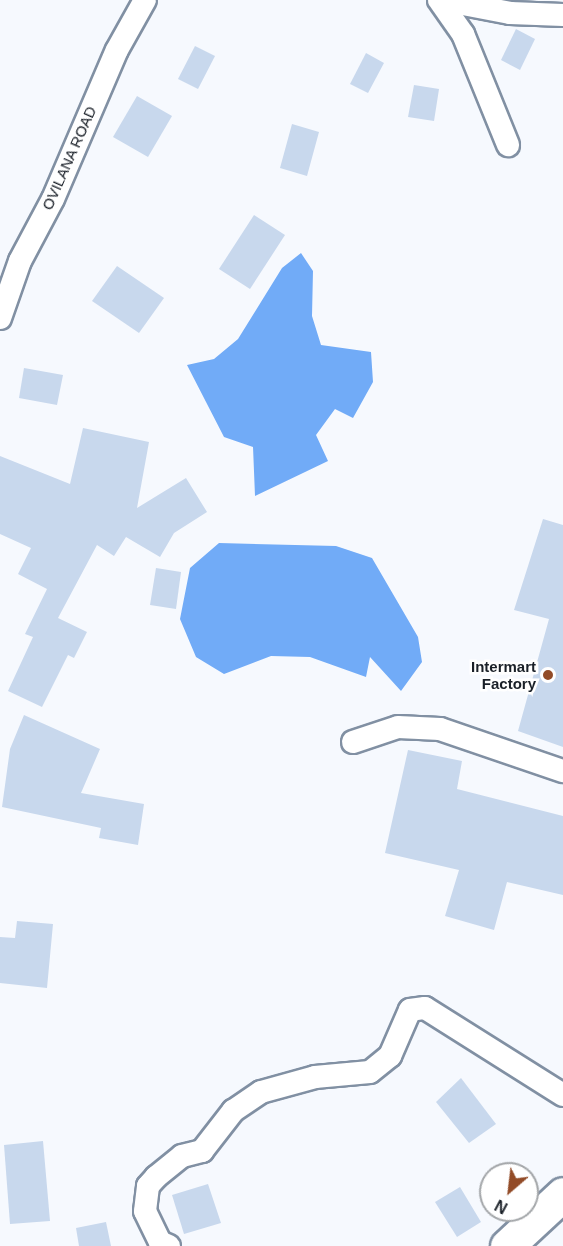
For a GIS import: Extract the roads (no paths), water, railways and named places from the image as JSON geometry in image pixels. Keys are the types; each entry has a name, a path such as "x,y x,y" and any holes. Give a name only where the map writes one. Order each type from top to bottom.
{"main road":[{"path":"507,1246 563,1194"}],"street":[{"name":"OVILANA ROAD","path":"0,318 20,261 53,199 117,50 145,0"},
{"path":"440,0 510,13 563,15"},
{"path":"440,0 463,34 508,145"},
{"path":"353,742 398,728 440,729 563,771"},
{"path":"169,1246 160,1242 145,1211 148,1186 156,1177 182,1156 202,1151 233,1111 261,1092 315,1077 370,1072 390,1056 410,1010 425,1008 563,1095"}],"water":[{"path":"301,253 313,271 312,316 321,345 371,352 373,382 353,418 335,409 316,435 328,461 255,496 253,447 224,437 187,365 214,359 238,339 282,268"},
{"path":"219,543 336,546 372,558 418,637 422,662 401,691 370,657 366,677 310,657 271,656 224,674 196,657 180,619 190,568"}],"place":[{"name":"Intermart Factory","path":"548,675"}]}
